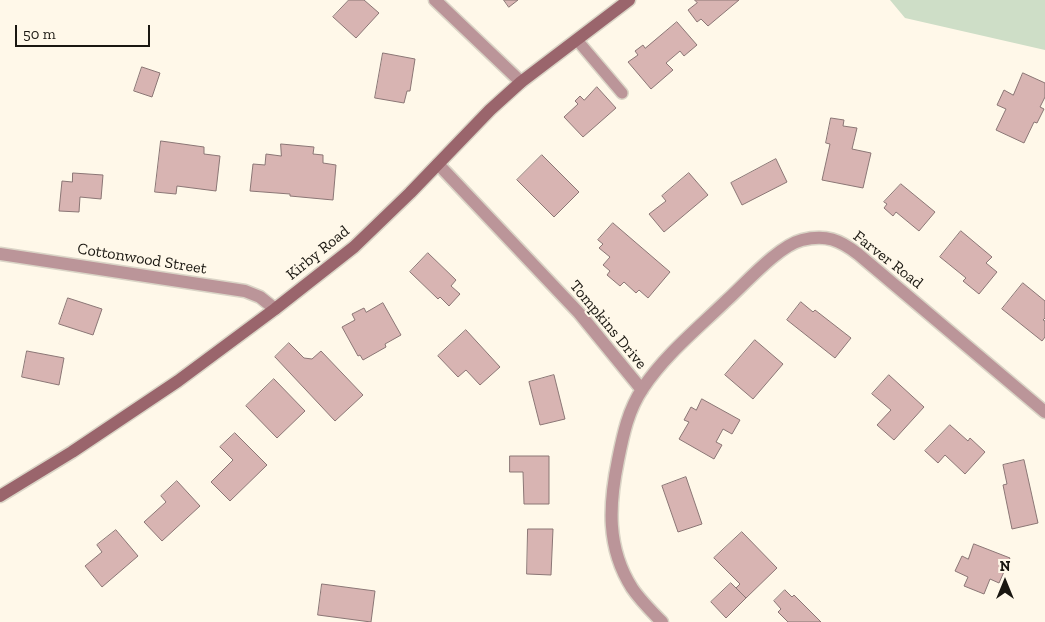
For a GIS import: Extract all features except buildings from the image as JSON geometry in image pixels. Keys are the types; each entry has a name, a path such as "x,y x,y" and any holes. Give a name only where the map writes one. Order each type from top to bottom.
{"main road":[{"name":"Kirby Road","path":"0,496 72,452 178,381 275,310 354,247 490,110 521,82 629,0"}],"street":[{"path":"435,0 521,82"},
{"name":"Tompkins Drive","path":"438,164 579,313 642,390 628,417 613,482 611,514 613,541 620,564 632,588 662,622"},
{"name":"Farver Road","path":"642,390 662,362 766,264 786,247 800,240 816,237 830,238 845,244 1045,412"},
{"name":"Cottonwood Street","path":"0,254 245,291 260,297 275,310"}],"lane":[{"path":"578,40 622,93"}],"green space":[{"path":"890,0 1045,0 1045,50 905,18"}]}
